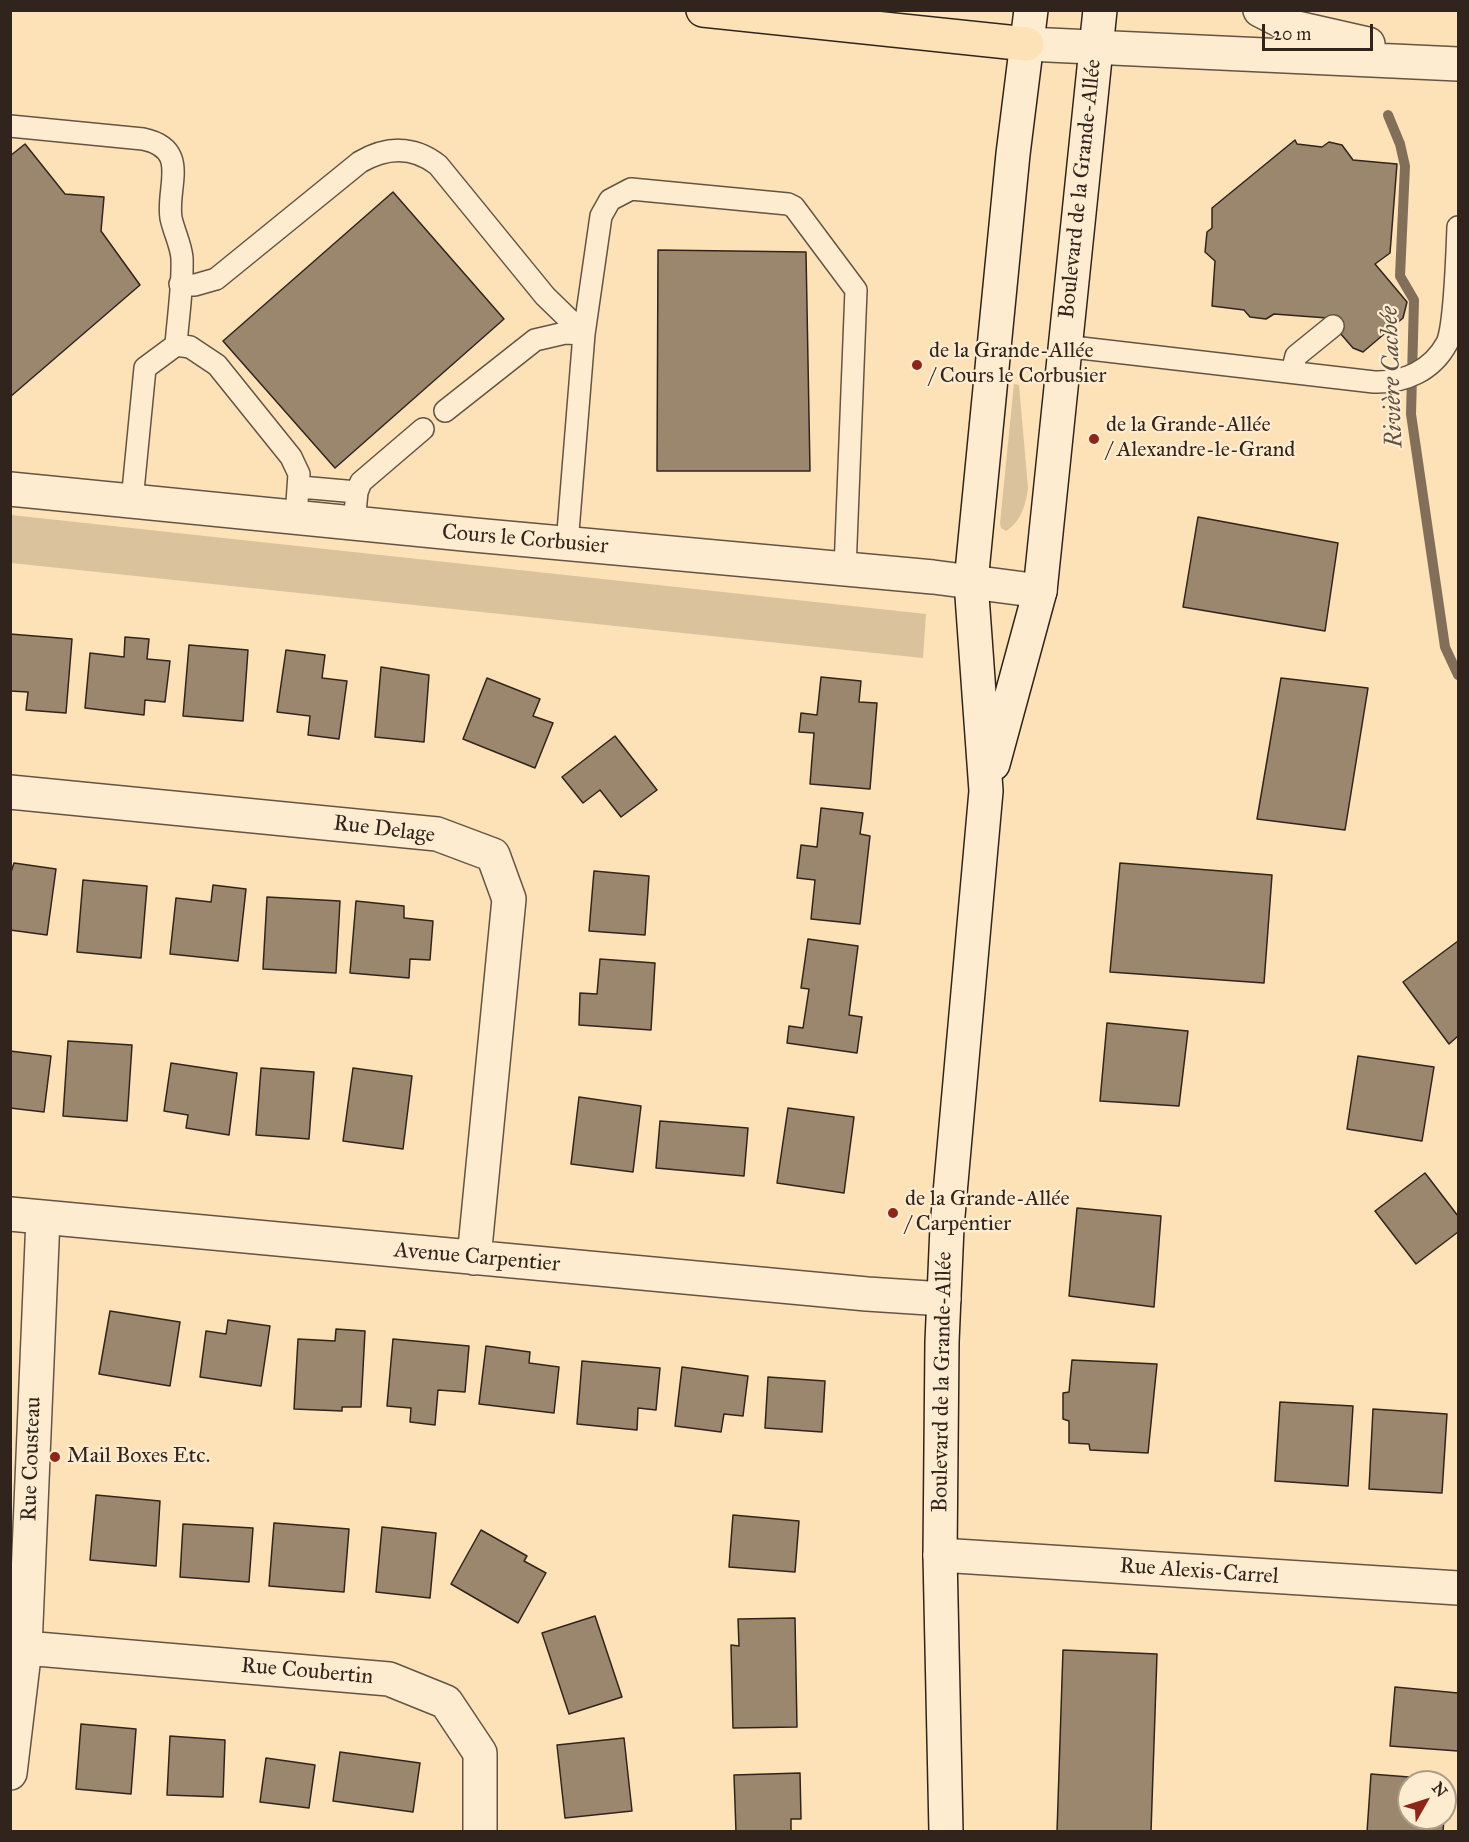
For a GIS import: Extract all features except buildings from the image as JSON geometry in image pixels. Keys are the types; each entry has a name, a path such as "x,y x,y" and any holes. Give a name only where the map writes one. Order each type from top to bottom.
{"highway":[{"path":"703,10 1027,44"}],"street":[{"name":"Boulevard de la Grande-Allée","path":"946,1832 940,1555 944,1299 948,1227 986,791 971,582 1013,154 1031,10"},
{"name":"Boulevard de la Grande-Allée","path":"986,791 1040,591 1100,10"},
{"path":"1260,10 1293,27 1312,33 1458,63"},
{"path":"1027,44 1458,63"},
{"name":"Cours le Corbusier","path":"10,489 132,501 298,502 355,508 567,544 845,569 1040,591"},
{"name":"Rue Delage","path":"10,792 437,834 493,855 509,899 474,1258"},
{"name":"Avenue Carpentier","path":"10,1214 944,1299"},
{"name":"Rue Cousteau","path":"10,1773 25,1648 43,1218"},
{"name":"Rue Alexis-Carrel","path":"940,1555 1458,1588"},
{"name":"Rue Coubertin","path":"25,1648 389,1679 446,1702 480,1753 480,1832"}],"lane":[{"path":"10,126 156,142 165,148 174,169 171,216 182,257 176,345 145,368 132,501"},
{"path":"180,284 195,285 216,279 360,162 374,154 402,149 429,158 438,165 545,296 584,334"},
{"path":"567,544 584,334 600,216 610,200 619,193 646,189 788,204 794,207 856,290 845,569"},
{"path":"1064,346 1374,382 1403,380 1423,370 1450,335 1458,227"},
{"path":"1292,372 1296,356 1333,326"},
{"path":"446,411 536,340 565,333 584,334"},
{"path":"176,345 196,350 217,365 291,456 299,474 298,502"},
{"path":"355,508 361,482 423,429"}],"shaded area":[{"path":"1014,384 1019,385 1028,488 1022,512 1006,531 1001,528 1000,523"},
{"path":"11,515 926,614 923,658 11,563"}],"waterway":[{"name":"Rivière Cachée","path":"1388,115 1400,144 1405,166 1400,276 1414,300 1411,414 1445,647 1458,675"}],"place":[{"name":"de la Grande-Allée / Cours le Corbusier","path":"917,365"},
{"name":"de la Grande-Allée / Alexandre-le-Grand","path":"1094,439"},
{"name":"de la Grande-Allée / Carpentier","path":"893,1213"},
{"name":"Mail Boxes Etc.","path":"55,1457"}]}
